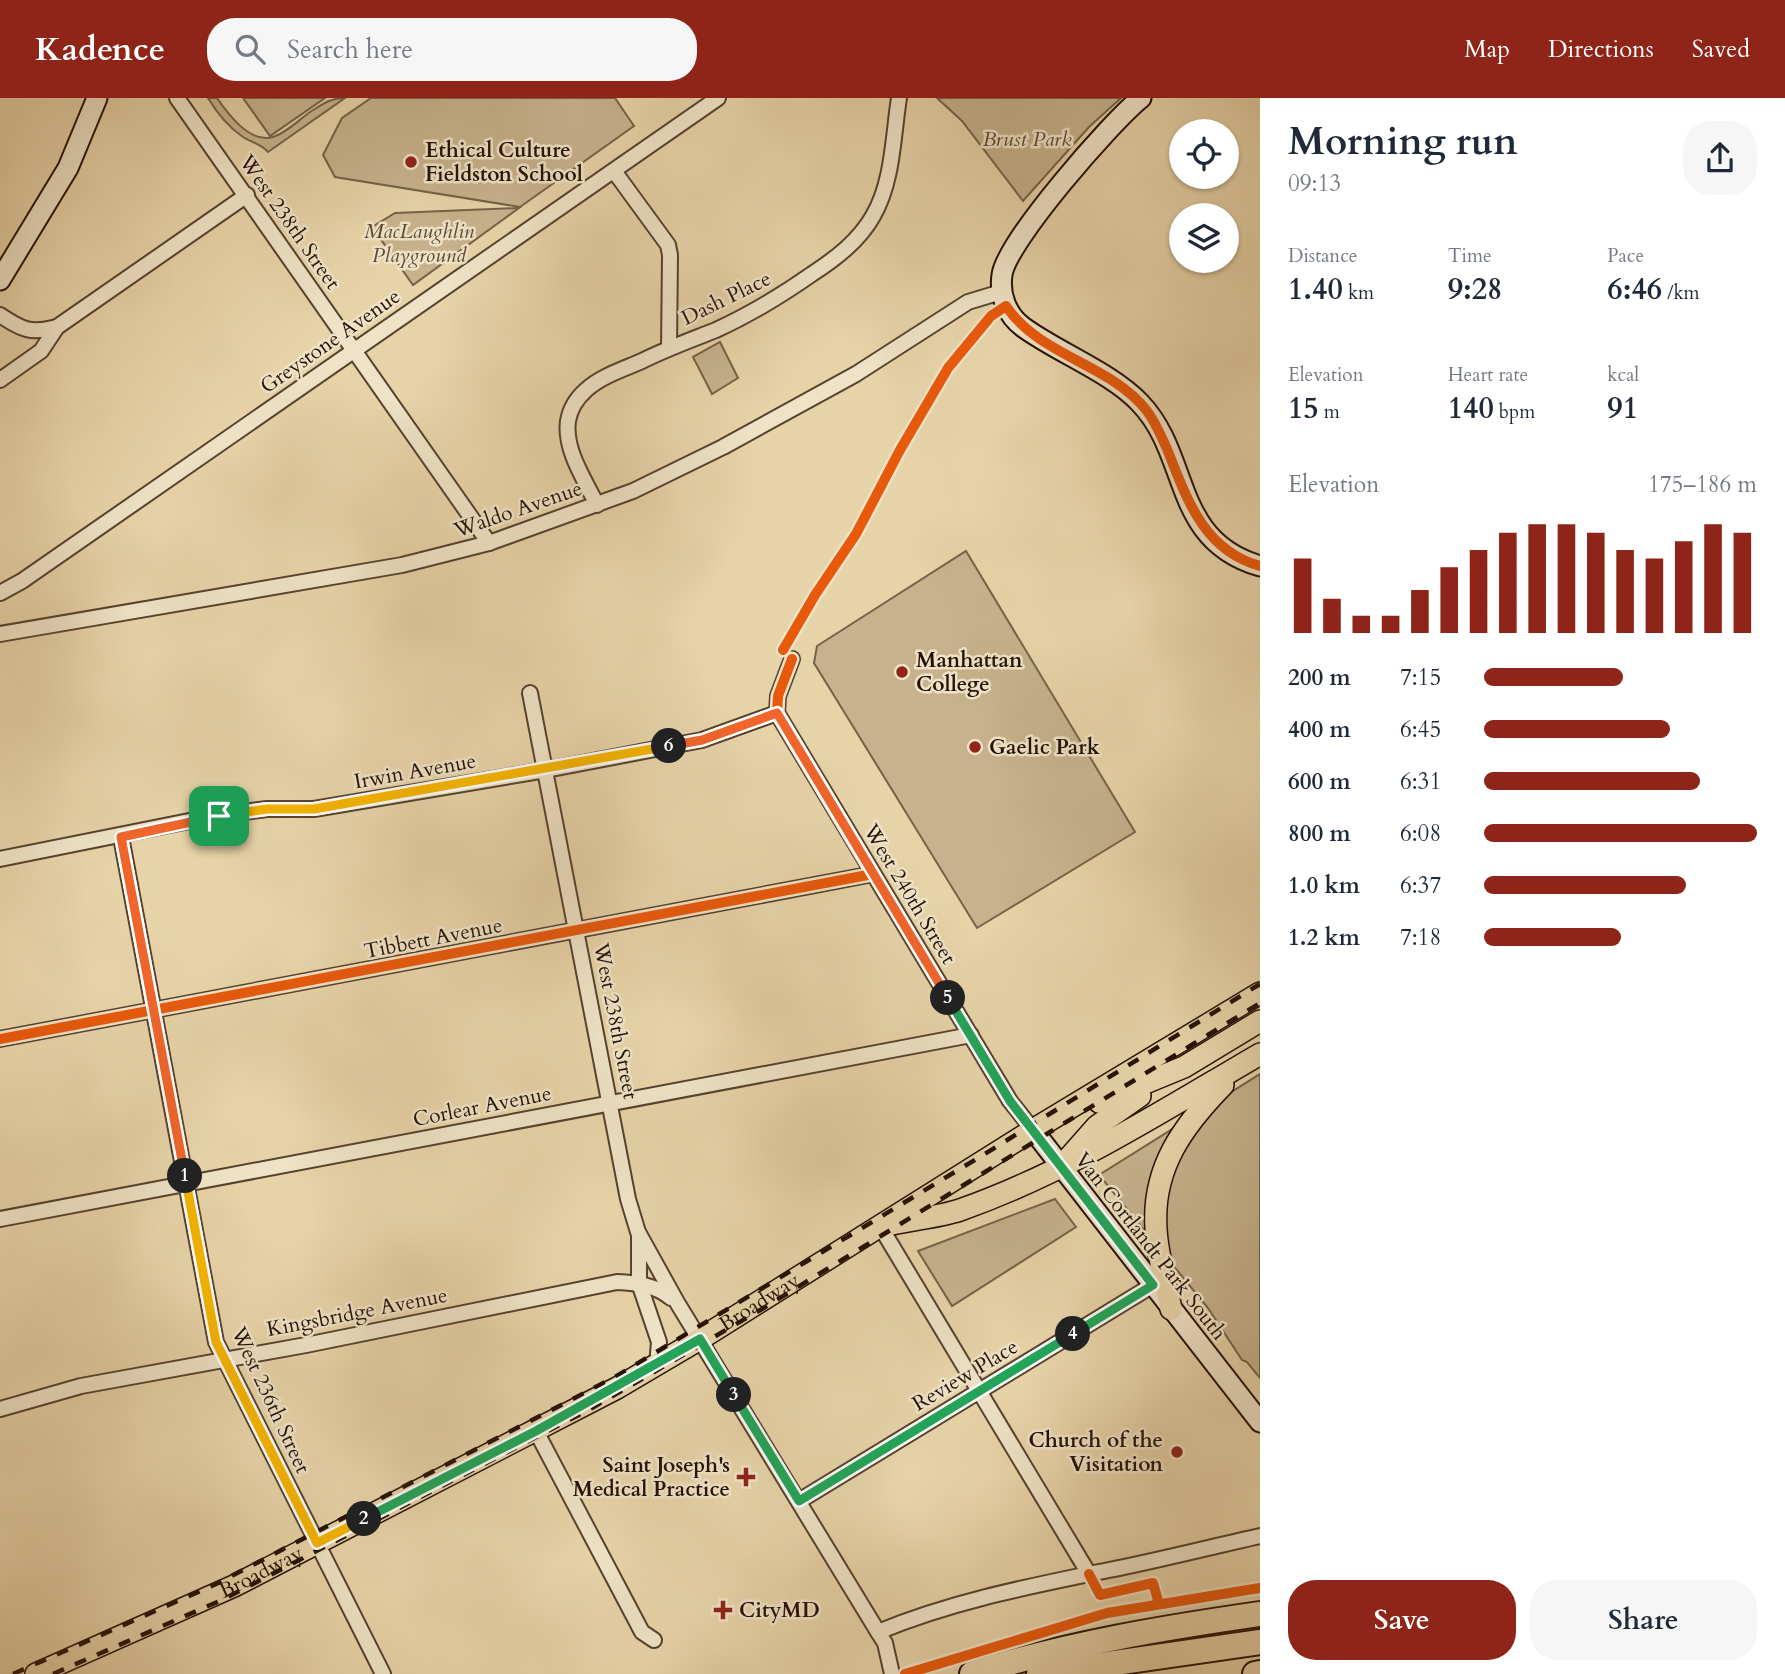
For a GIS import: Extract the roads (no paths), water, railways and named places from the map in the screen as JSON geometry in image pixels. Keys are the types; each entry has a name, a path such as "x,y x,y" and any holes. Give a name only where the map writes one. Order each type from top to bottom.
{"highway":[{"path":"972,1674 1040,1654 1103,1640 1260,1614"},
{"path":"1039,1674 1260,1642"}],"main road":[{"name":"Broadway","path":"36,1674 199,1603 536,1431 657,1365 1032,1130 1260,993"},
{"name":"Broadway","path":"1032,1130 1184,1067 1260,1021"},
{"name":"Broadway","path":"880,1226 958,1211 1061,1167 1133,1130 1251,1059"},
{"path":"1171,1309 1156,1230 1156,1206 1163,1168 1170,1151 1189,1122 1251,1059"},
{"path":"1061,1167 1103,1121 1184,1067"}],"street":[{"path":"0,281 68,167 97,98"},
{"name":"West 238th Street","path":"177,98 489,543"},
{"name":"Greystone Avenue","path":"0,593 22,581 718,98"},
{"name":"Dash Place","path":"597,505 571,450 568,437 570,413 580,396 595,383 668,348 718,329 789,290 843,251 873,217 882,197 899,98"},
{"path":"1141,98 1109,127 1013,246 1003,267 1004,303 1017,323 1122,387 1142,404 1155,423 1201,526 1228,552 1260,566"},
{"path":"614,171 668,245 668,348"},
{"path":"0,314 27,331 57,327 247,195"},
{"name":"Waldo Avenue","path":"1,633 402,565 489,543 633,491 723,447 856,374 968,302 1002,292"},
{"path":"0,380 41,351 57,327"},
{"path":"777,713 778,696 792,659"},
{"name":"West 238th Street","path":"530,693 628,1199 639,1232 678,1304 882,1637 892,1674"},
{"name":"Irwin Avenue","path":"0,859 219,816 267,809 314,809 546,770 702,740 777,713"},
{"name":"West 240th Street","path":"777,713 1010,1101 1032,1130"},
{"name":"West 236th Street","path":"121,837 216,1342 383,1674"},
{"name":"Tibbett Avenue","path":"0,1039 873,874"},
{"name":"Corlear Avenue","path":"0,1219 971,1035"},
{"name":"Van Cortlandt Park South","path":"1032,1130 1260,1422"},
{"path":"880,1226 1089,1574"},
{"name":"West 238th Street","path":"639,1232 639,1283 659,1342 657,1365"},
{"name":"Kingsbridge Avenue","path":"0,1409 81,1386 617,1283 639,1283 660,1288 678,1304"},
{"name":"Review Place","path":"799,1501 1153,1285"},
{"path":"536,1431 642,1632 654,1640"},
{"path":"882,1637 956,1605 1018,1588 1260,1536"}],"railway":[{"path":"13,1674 216,1584 615,1377 1260,984"},
{"path":"53,1674 224,1599 592,1408 762,1309 1260,1003"}],"place":[{"name":"Ethical Culture Fieldston School","path":"411,162"},
{"name":"Manhattan College","path":"902,672"},
{"name":"Gaelic Park","path":"975,747"},
{"name":"Church of the Visitation","path":"1177,1452"},
{"name":"Saint Joseph's Medical Practice","path":"746,1477"},
{"name":"CityMD","path":"723,1610"}],"park label":[{"name":"Brust Park","path":"1027,139"},
{"name":"MacLaughlin Playground","path":"419,243"}]}
